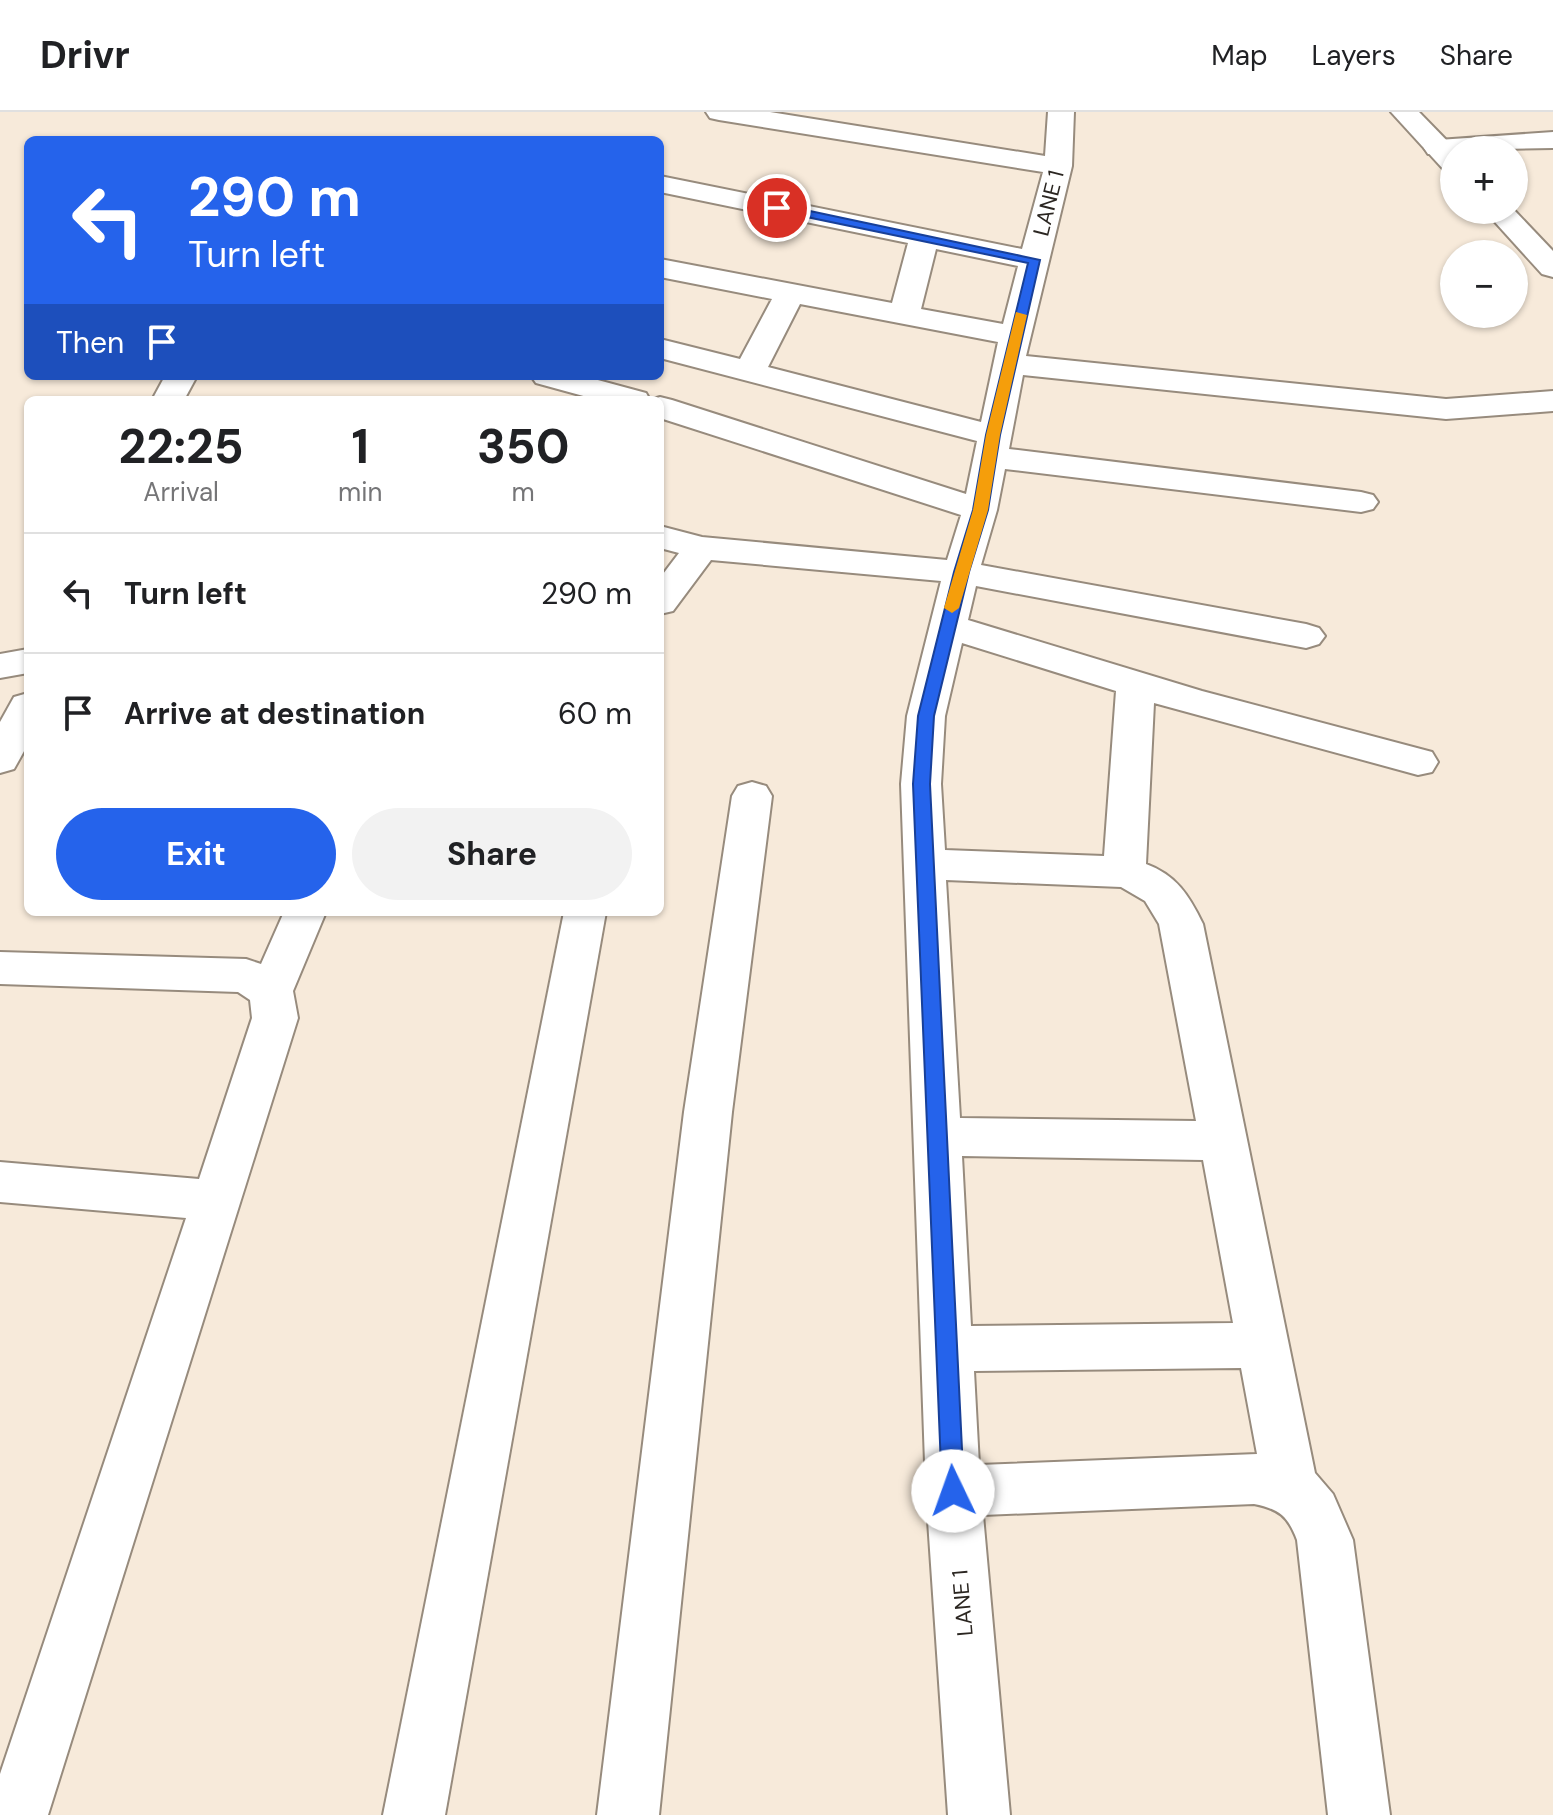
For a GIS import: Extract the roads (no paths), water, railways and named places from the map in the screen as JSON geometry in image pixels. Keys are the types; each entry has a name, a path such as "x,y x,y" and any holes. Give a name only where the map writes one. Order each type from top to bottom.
{"main road":[{"path":"719,112 1058,166"},
{"name":"LANE 1","path":"979,1815 953,1491 921,784 926,716 961,572 980,510 991,446 1058,166 1061,112"},
{"path":"1404,112 1440,150"},
{"path":"1528,144 1553,140"},
{"path":"664,185 1034,260"},
{"path":"1511,224 1553,268"},
{"path":"904,315 924,238"},
{"path":"664,269 904,315 1013,350 1407,406 1446,409 1553,401"},
{"path":"750,371 790,293"},
{"path":"664,349 750,371 991,446 1361,502"},
{"path":"562,380 620,396"},
{"path":"664,408 980,510"},
{"path":"664,538 701,548 961,572 1306,636"},
{"path":"664,598 701,548"},
{"path":"947,626 1136,685 1418,762"},
{"path":"0,666 24,662"},
{"path":"1124,872 1136,685"},
{"path":"0,760 24,714"},
{"path":"628,1815 708,1112 752,796"},
{"path":"924,864 1124,872 1152,881 1171,901 1181,924 1290,1485"},
{"path":"17,1815 275,1018 271,991 303,916"},
{"path":"414,1815 584,916"},
{"path":"0,968 246,976 271,991"},
{"path":"936,1137 1223,1141"},
{"path":"0,1182 215,1200"},
{"path":"946,1349 1263,1345"},
{"path":"953,1491 1254,1479 1290,1485 1313,1507 1325,1540 1359,1815"}]}
